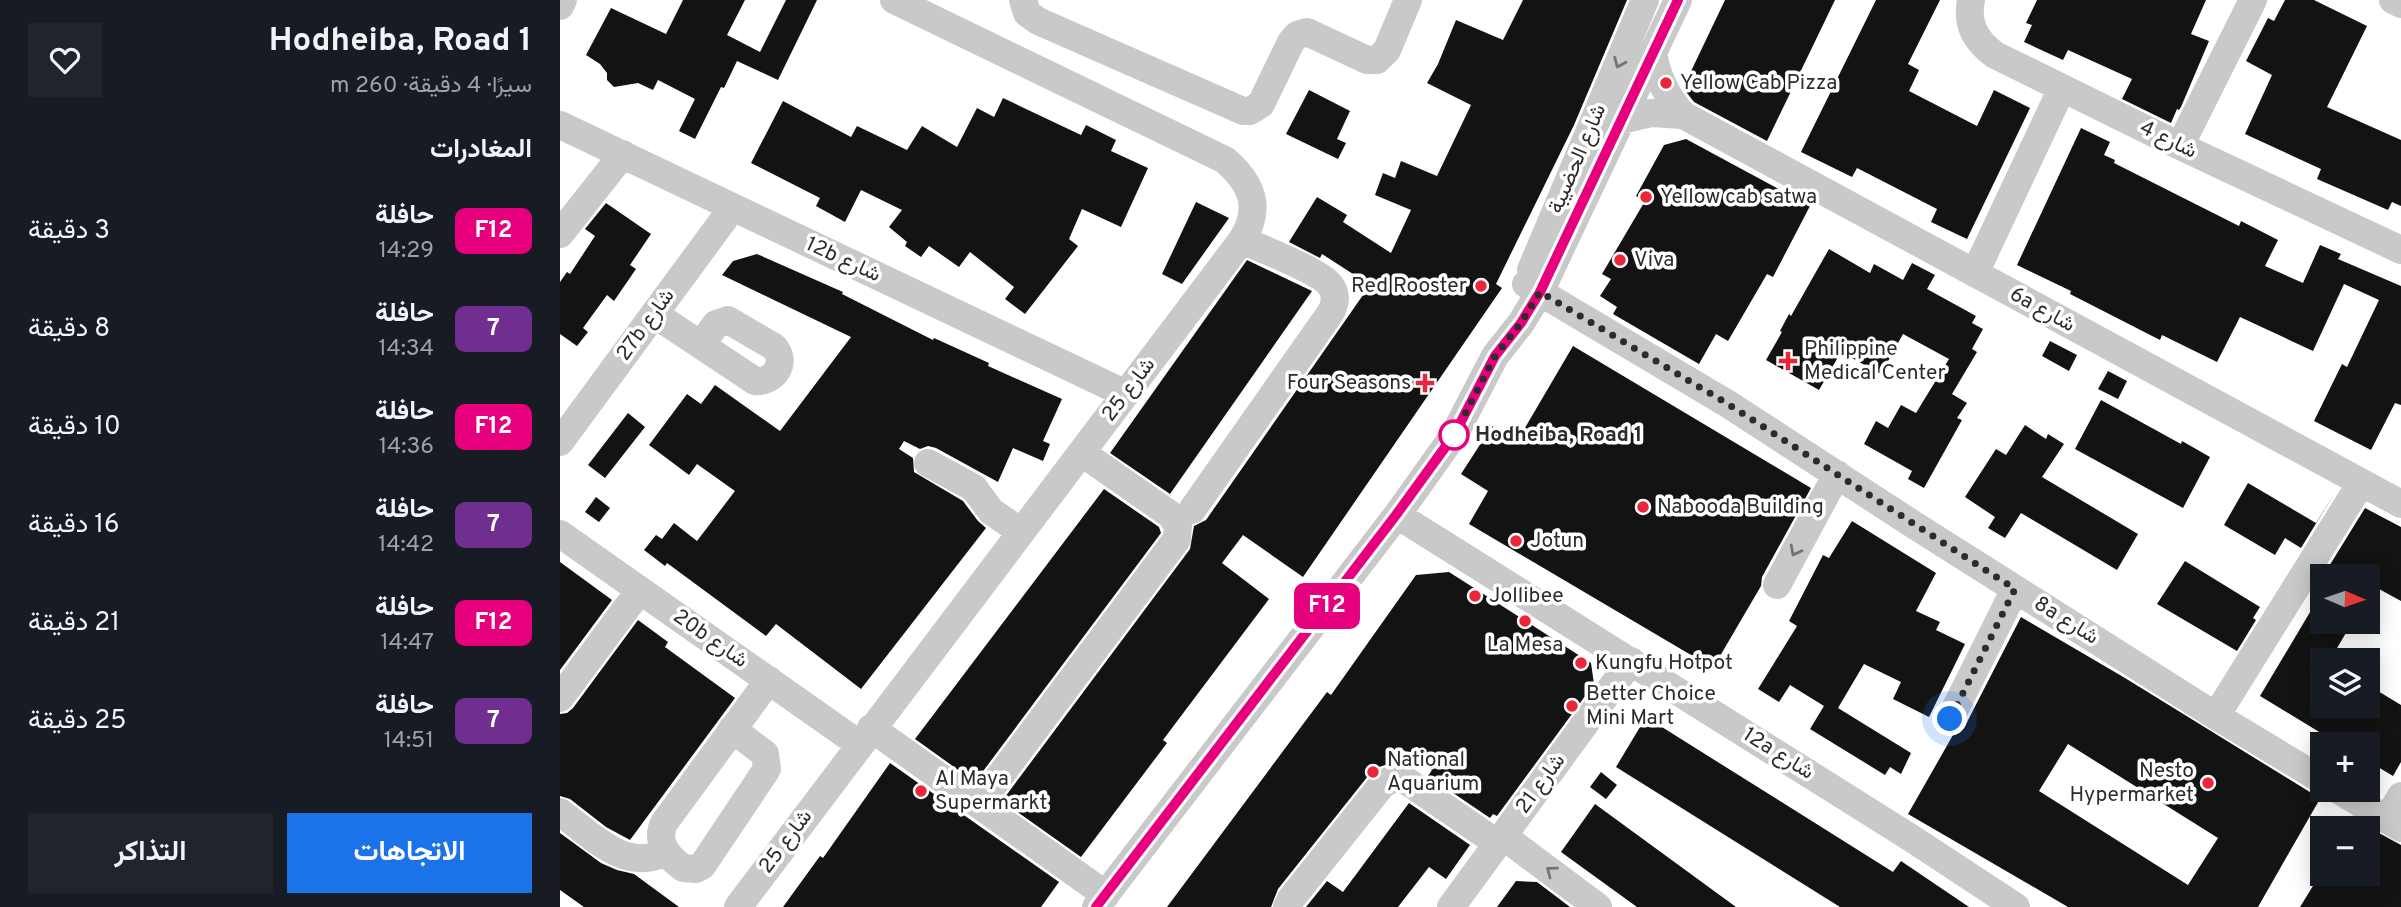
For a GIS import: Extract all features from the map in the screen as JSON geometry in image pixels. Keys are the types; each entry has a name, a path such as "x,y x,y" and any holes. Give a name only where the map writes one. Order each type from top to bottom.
{"street":[{"path":"560,6 563,0"},
{"name":"شارع 25","path":"738,907 1250,227 1253,208 1250,189 1240,173 1225,160 894,0"},
{"path":"1023,0 1027,13 1038,21 1243,111 1250,111 1261,104 1297,34 1307,33 1367,60 1377,60 1387,50 1408,0"},
{"name":"شارع الحضيبة","path":"1101,901 1454,435 1495,356 1521,323 1532,288 1645,0"},
{"name":"شارع الحضيبة","path":"1532,288 1621,120 1678,0"},
{"name":"شارع 4","path":"1971,0 1968,12 1972,30 1981,45 1995,55 2401,250"},
{"path":"2180,146 2253,0"},
{"path":"2393,0 2401,4"},
{"name":"6a شارع","path":"1653,53 1655,67 1666,93 1683,115 2361,483 2397,493"},
{"path":"1975,273 2062,88"},
{"name":"6a شارع","path":"1621,120 1651,113 1683,115"},
{"name":"12b شارع","path":"560,125 1126,394"},
{"path":"560,234 623,154"},
{"name":"27b شارع","path":"560,442 733,208"},
{"path":"1192,510 1329,316 1335,300 1334,292 1324,279 1242,240"},
{"name":"8a شارع","path":"1532,288 1716,397 2015,589 2310,773"},
{"path":"654,314 701,345"},
{"path":"979,804 1177,539 1176,520 1082,453"},
{"path":"928,463 974,488 991,511 1021,532"},
{"path":"1777,585 1837,474"},
{"path":"2216,716 2361,483"},
{"name":"12a شارع","path":"1396,515 1911,838 2016,907"},
{"name":"20b شارع","path":"560,534 769,680 979,804 1101,901"},
{"path":"1950,719 2015,589"},
{"path":"560,698 640,590"},
{"name":"شارع 21","path":"1451,907 1631,661"},
{"path":"732,729 765,754 767,769 702,866 696,869 683,868 666,851 660,838 664,823 732,729 769,680"},
{"path":"1287,907 1381,786 1390,780 1403,779 1500,839 1598,907"},
{"path":"2366,802 2396,815"},
{"path":"560,812 626,858 647,860 666,851"}],"building":[{"path":"683,0 745,0 727,35 760,52 786,0 817,0 778,80 737,61 695,139 679,131 695,99 658,80 653,90 638,83 614,87 607,80 607,73 600,64 586,55 611,8 666,34"},
{"path":"1523,0 1627,0 1574,125 1496,284 1502,288 1303,577 1243,535 1222,563 1269,599 1163,740 1167,743 1081,857 1002,801 1190,549 1194,526 1206,520 1370,285 1322,254 1320,258 1289,242 1317,197 1347,215 1343,222 1391,253 1411,210 1375,195 1383,173 1395,178 1401,161 1437,176 1471,105 1427,83 1456,20 1503,40"},
{"path":"1725,0 1835,0 1767,141 1694,102 1683,88"},
{"path":"1876,0 1940,0 1908,64 1919,70 1909,91 1977,126 1994,90 2030,108 1967,239 1931,222 1937,209 1857,168 1852,177 1801,152"},
{"path":"2037,0 2206,0 2191,34 2209,41 2181,107 2177,109 2171,123 2122,99 2132,79 2068,50 2063,60 2024,42 2032,25 2026,23"},
{"path":"2285,0 2314,0 2367,26 2327,107 2401,140 2401,206 2392,202 2388,210 2317,179 2321,169 2245,134 2272,75 2246,61 2268,18 2274,21"},
{"path":"1309,90 1350,111 1337,139 1346,143 1338,159 1286,134"},
{"path":"1003,98 1081,135 1086,125 1116,140 1111,151 1148,168 1121,227 1082,209 1069,239 1078,246 1025,314 1005,299 1014,287 970,252 959,267 929,246 921,257 905,246 907,242 889,227 902,210 861,190 845,222 816,206 820,198 751,163 783,101 851,137 857,126 907,150 922,126 957,147 977,108 994,117"},
{"path":"2081,128 2110,142 2104,155 2115,160 2114,163 2239,226 2241,221 2278,240 2265,266 2303,283 2320,245 2341,254 2338,259 2401,286 2401,405 2395,403 2371,450 2314,421 2342,364 2347,367 2379,300 2344,284 2313,351 2240,317 2217,362 2162,335 2160,340 2017,265"},
{"path":"1686,139 1810,206 1773,277 1767,274 1728,341 1716,334 1699,364 1613,314 1617,307 1600,296 1611,279 1602,274 1645,201 1636,196 1664,145"},
{"path":"1196,202 1229,218 1182,284 1162,274"},
{"path":"606,203 651,234 630,265 636,269 614,301 607,295 583,328 588,332 577,346 560,334 560,282 567,272 570,274 595,236 585,229"},
{"path":"1829,249 1870,273 1874,264 1903,280 1912,263 1935,275 1927,289 1976,316 1972,323 1983,329 1972,349 1977,352 1952,394 1967,403 1957,418 1962,420 1924,488 1908,479 1912,471 1864,444 1876,421 1888,428 1901,405 1916,413 1949,359 1903,334 1881,374 1841,352 1819,390 1766,360 1789,314 1791,316"},
{"path":"757,254 843,292 842,294 933,340 934,338 989,363 988,366 1062,399 1043,441 1050,444 1043,461 1013,448 998,482 936,448 928,446 920,449 904,441 899,449 913,458 914,472 963,501 986,528 861,689 776,624 766,636 667,563 665,566 644,550 656,535 662,539 674,523 697,541 735,491 697,464 689,475 649,445 687,394 701,404 715,385 780,431 851,337 722,275 733,261"},
{"path":"1247,260 1312,291 1170,494 1110,453"},
{"path":"2050,341 2077,355 2069,371 2042,356"},
{"name":"Nabooda Building","path":"1573,346 1811,488 1762,577 1761,586 1713,668 1469,524 1488,491 1461,474 1492,426 1516,443"},
{"path":"2108,371 2127,381 2118,399 2098,389"},
{"path":"2101,400 2210,457 2183,508 2075,449"},
{"path":"628,413 645,427 605,478 588,465"},
{"path":"2025,425 2046,439 2048,434 2064,444 2042,477 2138,534 2117,570 2021,513 2005,538 1988,528 1995,517 1965,497 1996,449 2006,455"},
{"path":"2248,483 2316,523 2336,491 2301,548 2285,538 2275,555 2224,525"},
{"path":"1104,489 1159,527 1161,533 975,782 915,739"},
{"path":"596,497 610,508 599,522 585,512"},
{"path":"2365,508 2401,527 2401,601 2380,590 2380,564 2330,564"},
{"path":"1852,521 1936,573 1916,611 1940,622 1936,630 1965,644 1929,717 1893,699 1901,682 1864,664 1838,708 1911,753 1901,774 1890,767 1885,775 1810,729 1824,706 1790,685 1779,702 1758,689 1797,626 1789,621 1823,555 1829,558"},
{"path":"2185,561 2260,607 2253,618 2256,620 2237,651 2157,604"},
{"path":"560,562 612,600 560,670"},
{"path":"1449,572 1591,663 1594,684 1497,816 1493,814 1490,818 1428,776 1432,770 1402,749 1392,763 1379,767 1368,776 1278,889 1271,907 1167,907 1327,692 1331,695 1416,575"},
{"path":"2310,612 2310,634 2345,634 2337,648 2310,648 2310,718 2380,718 2380,692 2401,705 2401,762 2393,776 2380,768 2380,732 2319,732 2260,696"},
{"path":"2021,617 2310,792 2310,802 2318,802 2258,907 2068,907 1908,814 1953,735 1960,732","holes":["2068,744 2218,838 2188,885 2039,791"]},
{"path":"638,620 668,642 665,647 735,698 630,840 606,827 570,799 560,796 560,714 573,708"},
{"path":"1646,717 1893,872 1901,861 1969,907 1840,907 1616,767"},
{"path":"890,763 1059,882 1041,907 783,907 820,856 823,858"},
{"path":"1601,772 1617,785 1606,799 1590,787"},
{"path":"1409,803 1470,845 1446,879 1429,867 1398,907 1306,907 1327,881 1343,892"},
{"path":"1595,804 1736,907 1637,907 1561,852"},
{"path":"560,833 601,863 634,874 679,907 584,907 560,890"},
{"path":"2380,834 2401,845 2401,907 2300,907 2313,886 2380,886"},
{"path":"1516,881 1537,882 1570,907 1497,907"}],"bus line":[{"name":"F12","path":"1096,907 1396,515 1454,435 1495,356 1521,323 1540,292 1678,0"}],"place":[{"name":"Yellow Cab Pizza","path":"1666,83"},
{"name":"Yellow cab satwa","path":"1646,197"},
{"name":"Viva","path":"1620,260"},
{"name":"Red Rooster","path":"1481,286"},
{"name":"Philippine Medical Center","path":"1788,361"},
{"name":"Four Seasons","path":"1425,383"},
{"name":"Hodheiba, Road 1","path":"1454,435"},
{"name":"Nabooda Building","path":"1643,507"},
{"name":"Jotun","path":"1516,541"},
{"name":"Jollibee","path":"1475,596"},
{"name":"La Mesa","path":"1525,621"},
{"name":"Kungfu Hotpot","path":"1581,663"},
{"name":"Better Choice Mini Mart","path":"1572,706"},
{"name":"National Aquarium","path":"1373,772"},
{"name":"Nesto Hypermarket","path":"2208,783"},
{"name":"Al Maya Supermarkt","path":"921,791"}],"route":[{"path":"1454,435 1495,356 1521,323 1540,292 1728,404 2015,589 1950,719"}]}
